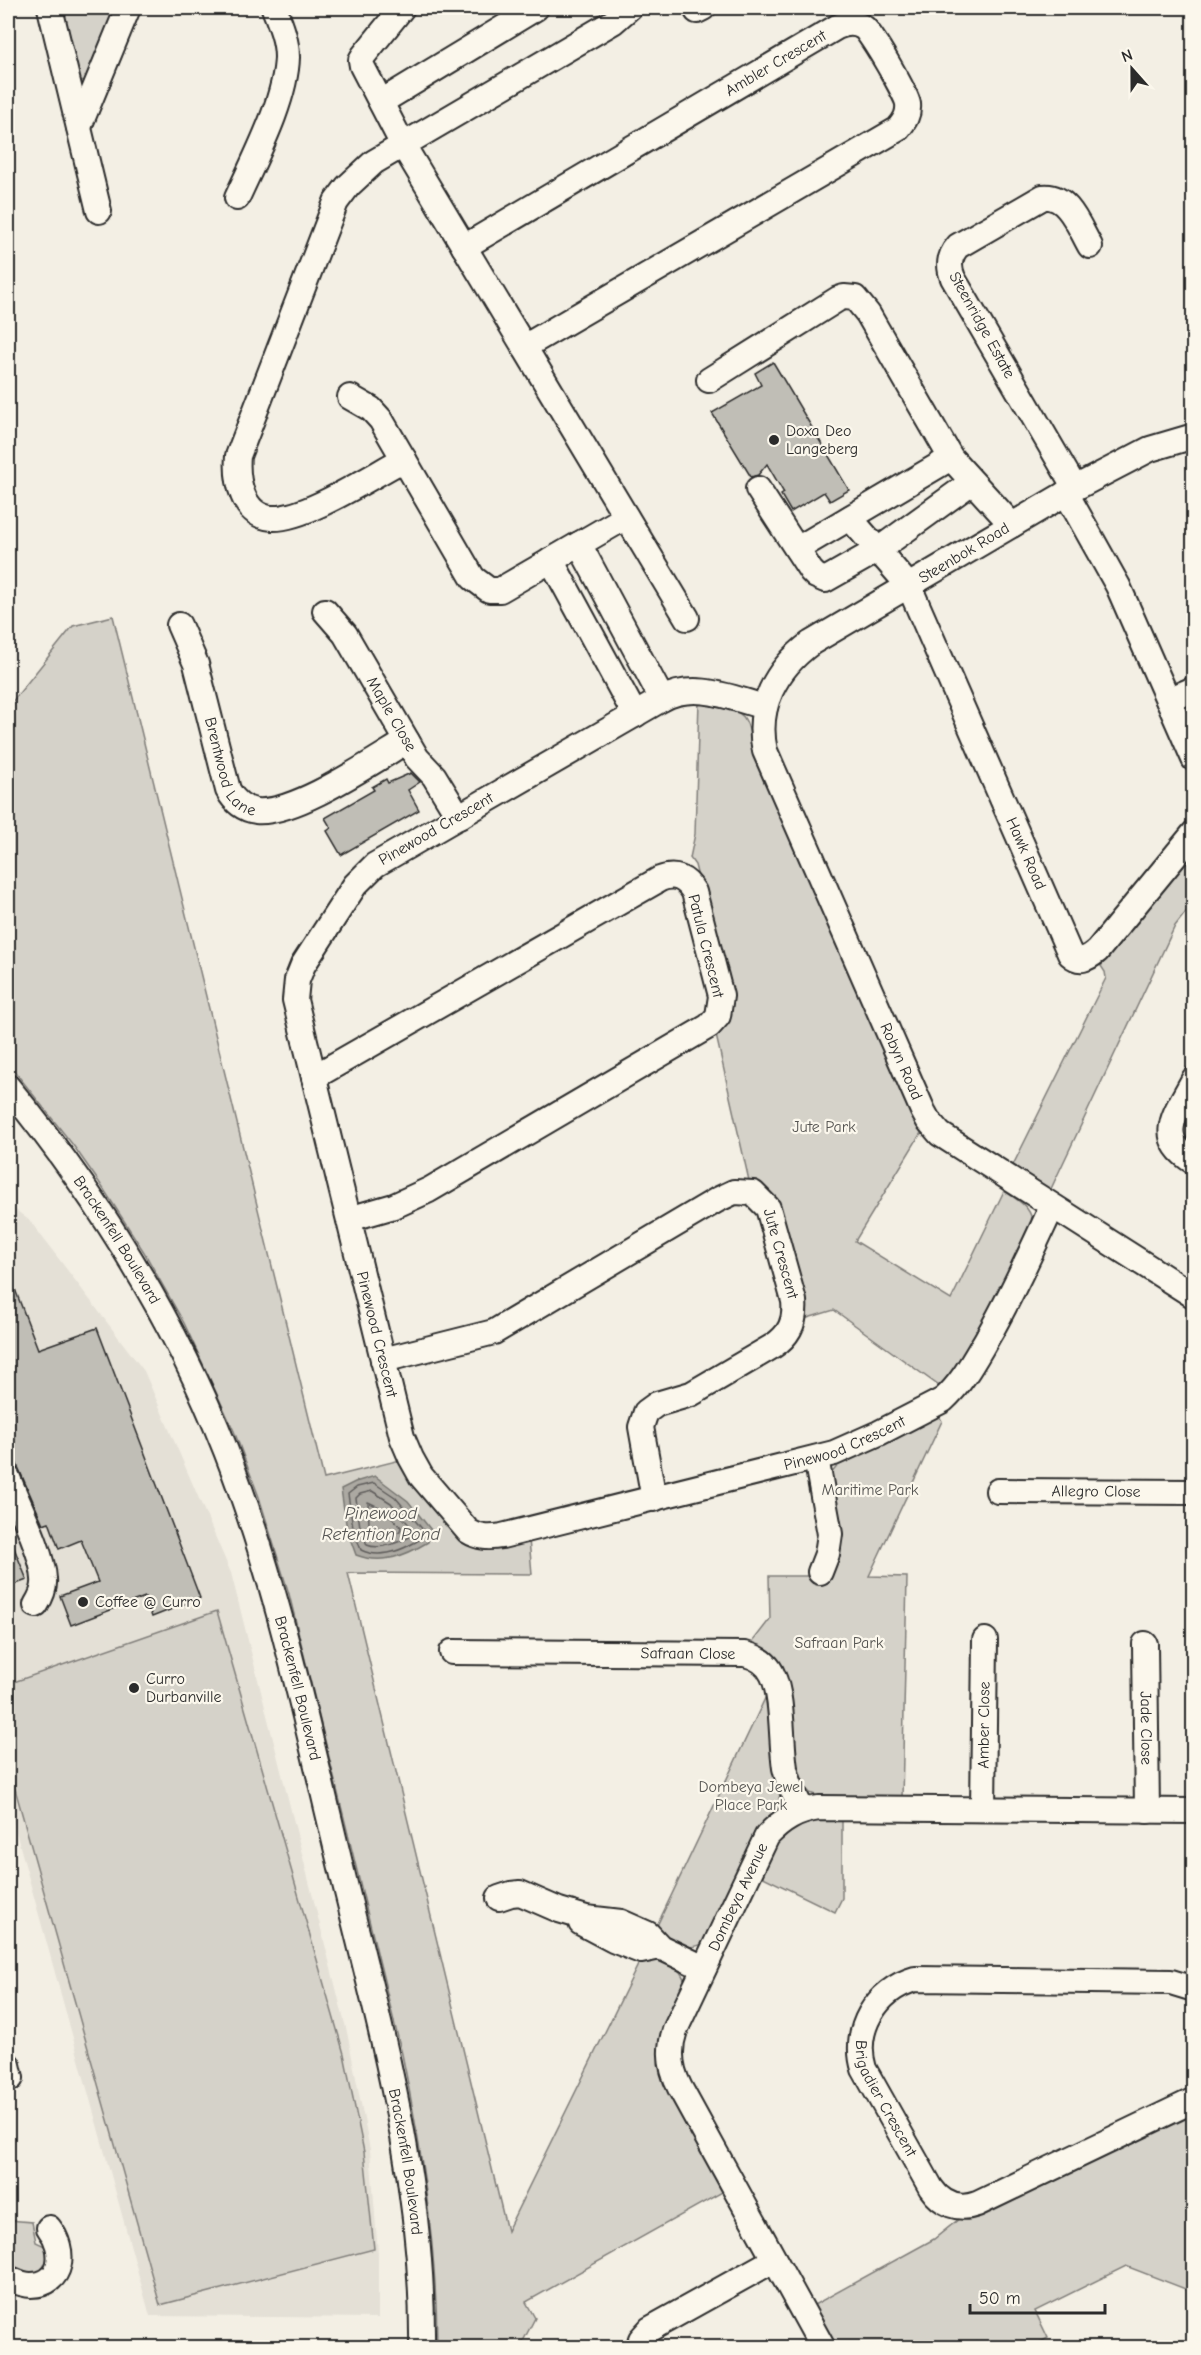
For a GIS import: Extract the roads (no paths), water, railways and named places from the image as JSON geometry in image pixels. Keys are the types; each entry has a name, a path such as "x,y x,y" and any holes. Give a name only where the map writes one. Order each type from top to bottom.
{"street":[{"path":"50,8 99,211"},
{"path":"79,127 128,8"},
{"path":"237,198 263,139 286,71 285,37 274,8"},
{"path":"402,8 361,60 403,146 687,618"},
{"path":"381,102 536,8"},
{"path":"404,459 308,511 272,518 249,507 239,484 238,456 336,202 361,172 613,22 629,8"},
{"name":"Ambler Crescent","path":"464,246 837,27 844,24 857,24 869,33 907,99 906,117 898,129 524,347"},
{"name":"Steenridge Estate","path":"1070,490 953,278 949,266 953,252 958,246 1043,197 1055,198 1067,206 1090,246"},
{"path":"709,380 838,299 855,298 868,314 951,458 1012,525"},
{"path":"350,397 371,410 381,420 473,578 489,590 500,590 626,517"},
{"name":"Steenbok Road","path":"765,707 780,673 799,652 1070,490 1150,449 1194,436"},
{"path":"797,549 951,458"},
{"path":"758,489 816,576 825,580 878,550 972,482"},
{"path":"1070,490 1118,586 1194,759"},
{"path":"850,518 909,586"},
{"path":"579,544 662,699"},
{"path":"551,560 635,715"},
{"name":"Hawk Road","path":"909,586 1060,937 1070,954 1082,960 1089,958 1097,951 1194,832"},
{"name":"Maple Close","path":"325,611 345,634 417,758 434,776 459,817"},
{"name":"Brentwood Lane","path":"178,625 196,664 228,790 241,806 258,811 302,800 321,792 407,741"},
{"path":"1168,700 1194,689"},
{"name":"Pinewood Crescent","path":"765,707 698,690 681,691 662,699 367,870 303,965 297,980 295,1000 402,1437 421,1476 461,1524 475,1536 502,1536 845,1449 943,1400 954,1390 1008,1303 1052,1207"},
{"name":"Robyn Road","path":"765,707 762,725 765,751 928,1120 940,1134 1194,1296"},
{"name":"Patula Crescent","path":"314,1077 660,879 678,877 690,885 720,996 718,1016 709,1026 429,1190 394,1206 349,1219"},
{"path":"1194,1079 1171,1131 1172,1141 1178,1151 1194,1162"},
{"name":"Brackenfell Boulevard","path":"8,1087 75,1174 140,1274 200,1390 225,1447 253,1525 302,1705 396,2092 413,2192 419,2256 422,2348"},
{"name":"Jute Crescent","path":"384,1360 494,1332 717,1200 734,1192 753,1193 768,1208 794,1301 795,1317 785,1338 773,1346 692,1394 657,1404 646,1412 641,1427 654,1499"},
{"path":"816,1458 830,1534 827,1554 820,1572"},
{"path":"8,1478 45,1578 42,1594 36,1605"},
{"name":"Allegro Close","path":"998,1491 1194,1492"},
{"name":"Amber Close","path":"983,1809 985,1640"},
{"name":"Jade Close","path":"1145,1644 1147,1811"},
{"name":"Safraan Close","path":"452,1652 745,1654 758,1658 768,1668 775,1681 785,1770 793,1793 803,1811"},
{"name":"Dombeya Avenue","path":"823,2348 680,2088 672,2069 672,2039 767,1836 785,1820 803,1811 819,1808 1194,1811"},
{"path":"499,1898 520,1893 641,1951 660,1947 704,1968"},
{"name":"Brigadier Crescent","path":"1194,1989 1171,1982 915,1979 897,1985 877,2002 862,2035 860,2049 864,2069 931,2188 945,2203 960,2207 977,2204 1194,2100"},
{"path":"8,2278 31,2285 44,2282 54,2275 60,2259 60,2250 58,2242 48,2228"},
{"path":"638,2348 641,2339 650,2329 774,2260"}],"water":[{"name":"Pinewood Retention Pond","path":"375,1476 408,1501 431,1530 428,1542 393,1558 375,1559 356,1555 347,1530 341,1489"}],"place":[{"name":"Doxa Deo Langeberg","path":"774,440"},
{"name":"Coffee @ Curro","path":"83,1602"},
{"name":"Curro Durbanville","path":"134,1688"}],"park label":[{"name":"Jute Park","path":"824,1127"},
{"name":"Maritime Park","path":"870,1490"},
{"name":"Safraan Park","path":"839,1643"},
{"name":"Dombeya Jewel Place Park","path":"751,1796"}]}
